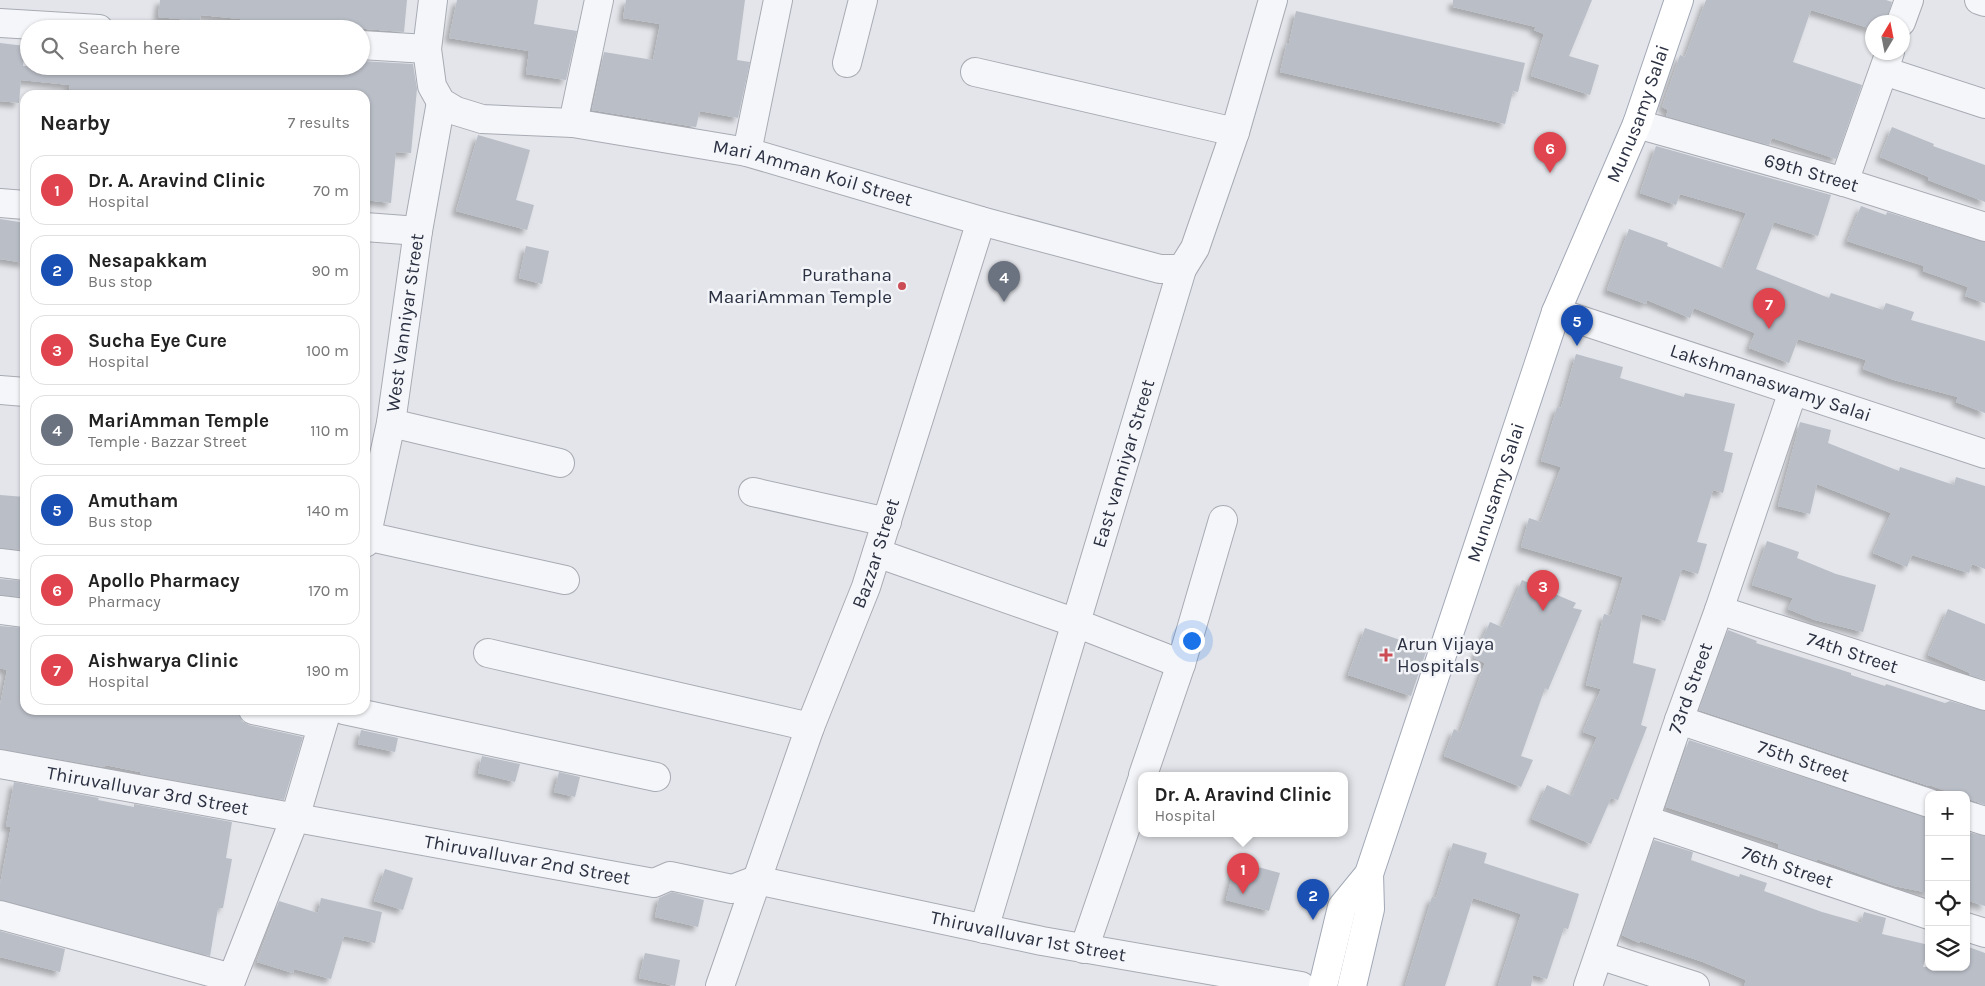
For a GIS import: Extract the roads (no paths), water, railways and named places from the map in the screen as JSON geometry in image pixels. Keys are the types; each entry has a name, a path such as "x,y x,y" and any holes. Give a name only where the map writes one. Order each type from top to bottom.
{"main road":[{"name":"Munusamy Salai","path":"1323,986 1342,907 1369,874 1556,312 1636,124 1679,0"},
{"path":"1352,986 1370,909 1369,874"}],"street":[{"path":"433,0 427,49 432,86 441,102"},
{"path":"573,123 599,0"},
{"path":"748,152 778,0"},
{"path":"847,63 863,0"},
{"name":"East vanniyar Street","path":"984,929 1182,270 1195,248 1235,132 1273,0"},
{"path":"1904,15 1909,0"},
{"path":"1979,0 1985,2"},
{"path":"0,22 20,23"},
{"path":"370,46 427,49"},
{"path":"1844,182 1887,62 1985,104"},
{"path":"975,72 1235,132"},
{"name":"Mari Amman Koil Street","path":"441,102 456,111 482,119 573,123 748,152 981,221 1160,269 1182,270"},
{"name":"West Vanniyar Street","path":"370,491 372,466 391,423 418,231 441,102"},
{"name":"69th Street","path":"1636,124 1844,182 1985,227"},
{"path":"0,203 20,205"},
{"name":"Bazzar Street","path":"720,986 810,727 866,587 981,221"},
{"path":"370,227 418,231"},
{"name":"Lakshmanaswamy Salai","path":"1556,312 1985,454"},
{"path":"0,390 20,392"},
{"name":"73rd Street","path":"1588,986 1679,720 1719,610 1793,390"},
{"path":"391,423 560,463"},
{"path":"753,492 887,522"},
{"path":"1144,772 1181,664 1223,520"},
{"path":"370,541 565,580"},
{"path":"877,553 1076,623 1181,664"},
{"path":"0,563 20,565"},
{"path":"0,610 20,612"},
{"name":"74th Street","path":"1719,610 1985,696"},
{"path":"488,654 810,727"},
{"path":"0,916 231,982 295,818 331,715 656,777"},
{"name":"75th Street","path":"1679,720 1925,802"},
{"name":"Thiruvalluvar 3rd Street","path":"1,771 295,818"},
{"path":"1084,949 1138,792"},
{"path":"1970,816 1985,821"},
{"name":"Thiruvalluvar 2nd Street","path":"295,818 654,883 670,876 732,889 756,880"},
{"name":"76th Street","path":"1646,820 1925,914"},
{"name":"Thiruvalluvar 1st Street","path":"756,880 1084,949 1301,986"},
{"path":"1970,928 1985,934"},
{"path":"1599,955 1695,986"}],"place":[{"name":"Apollo Pharmacy","path":"1550,173"},
{"name":"Purathana MaariAmman Temple","path":"902,286"},
{"name":"MariAmman Temple","path":"1004,302"},
{"name":"Aishwarya Clinic","path":"1769,329"},
{"name":"Amutham","path":"1577,346"},
{"name":"Sucha Eye Cure","path":"1543,611"},
{"name":"Arun Vijaya Hospitals","path":"1386,655"},
{"name":"Dr. A. Aravind Clinic","path":"1243,894"},
{"name":"Nesapakkam","path":"1313,920"}]}
